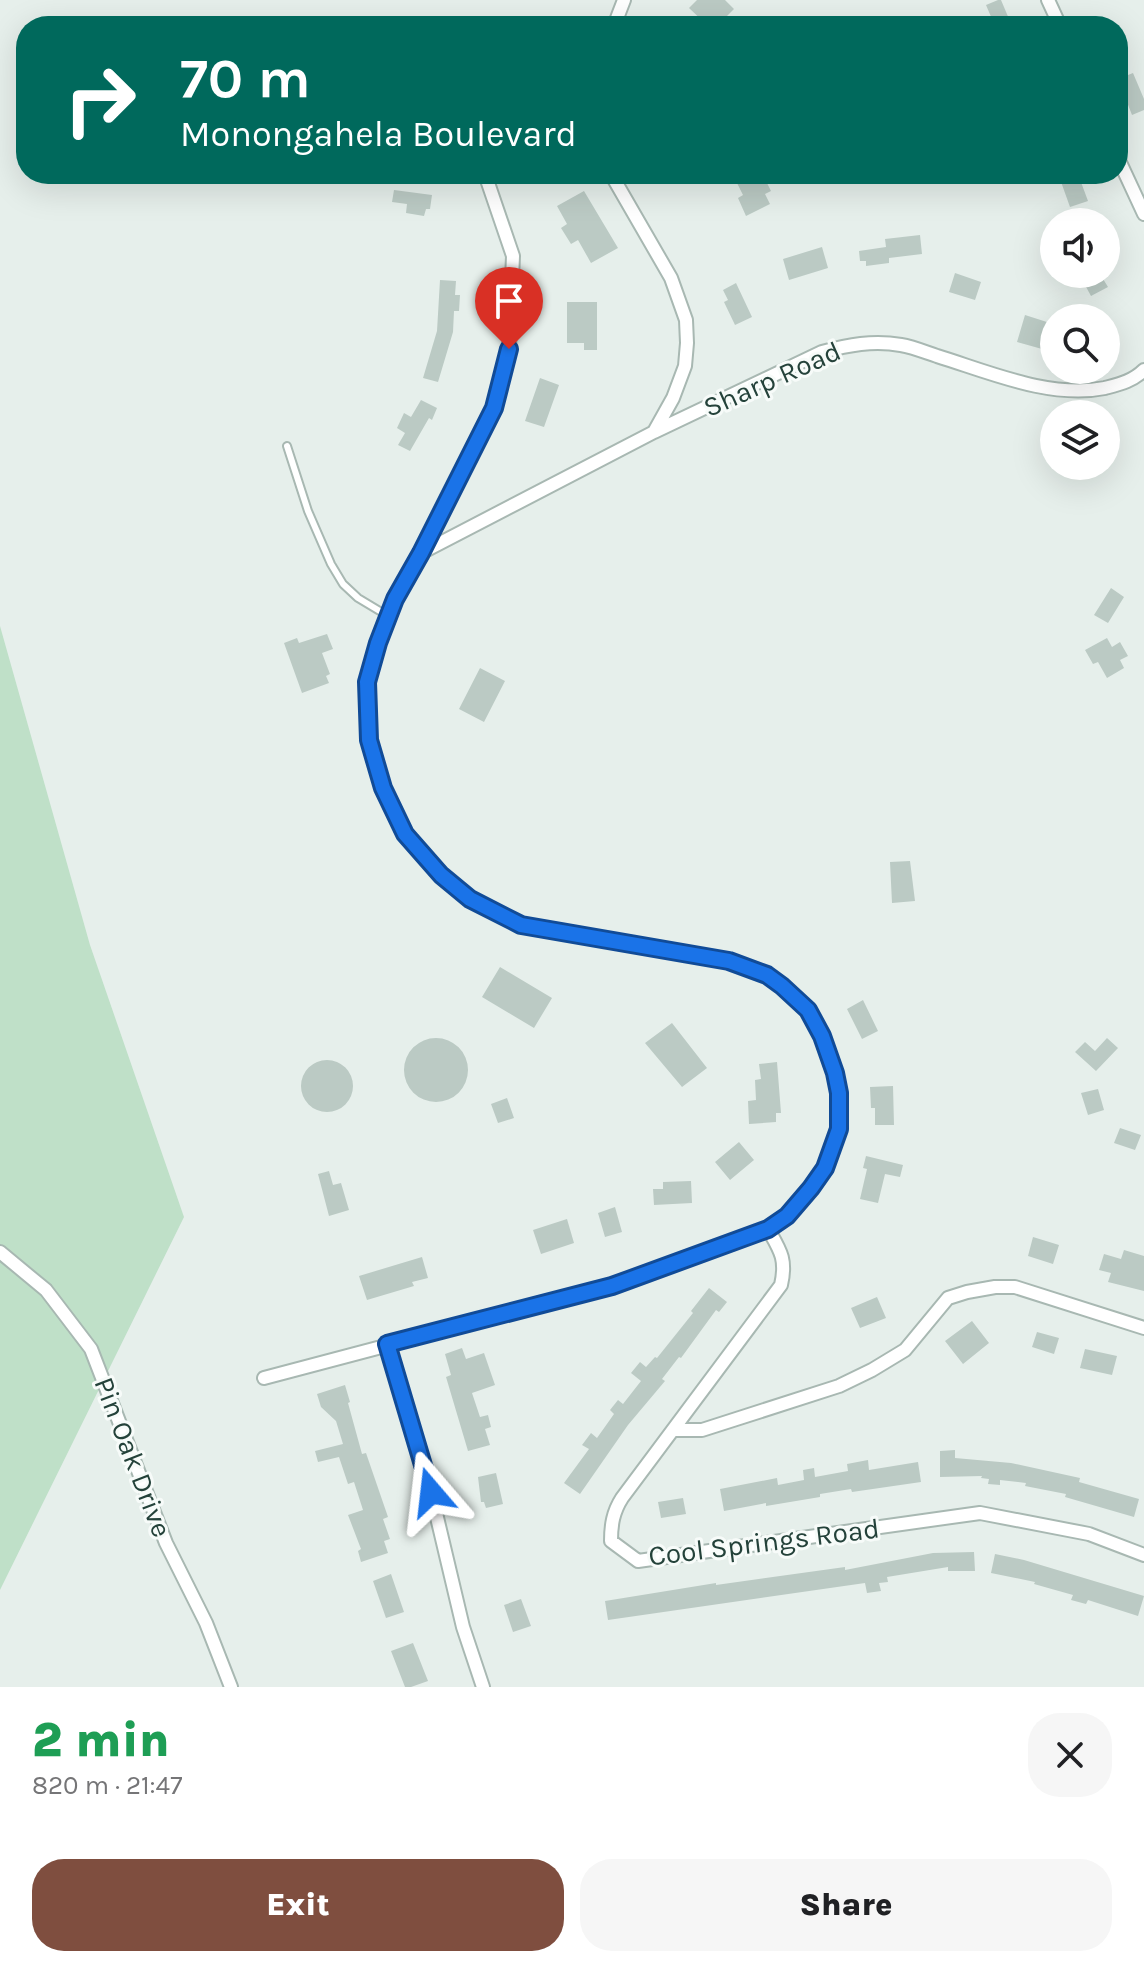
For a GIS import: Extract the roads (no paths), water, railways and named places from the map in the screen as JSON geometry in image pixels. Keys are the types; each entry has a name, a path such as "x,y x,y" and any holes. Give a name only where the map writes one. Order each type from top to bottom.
{"street":[{"path":"1128,180 1144,214"},
{"path":"264,1378 612,1286 768,1229 787,1216 811,1188 825,1168 839,1129 839,1093 826,1045 808,1010 782,986 767,975 729,961 521,925 470,899 441,875 405,834 383,788 369,740 367,682 378,643 395,599 494,408 509,349 513,256 488,184"},
{"path":"617,184 671,278 686,320 685,366 673,398 654,432"},
{"name":"Sharp Road","path":"421,553 654,432 822,352 849,344 902,345 1036,386 1073,391 1125,383 1144,370"},
{"name":"Cool Springs Road","path":"768,1229 782,1255 784,1270 781,1285 615,1509 611,1541 638,1561 980,1513 1089,1534 1144,1555"},
{"name":"Pin Oak Drive","path":"0,1252 46,1290 91,1349 166,1543 206,1623 231,1687"},
{"path":"674,1430 702,1430 839,1386 905,1350 948,1298 967,1292 1015,1287 1144,1328"},
{"path":"387,1344 431,1492 463,1627 483,1687"}],"lane":[{"path":"287,446 308,511 331,564 343,584 358,598 388,616"}]}
